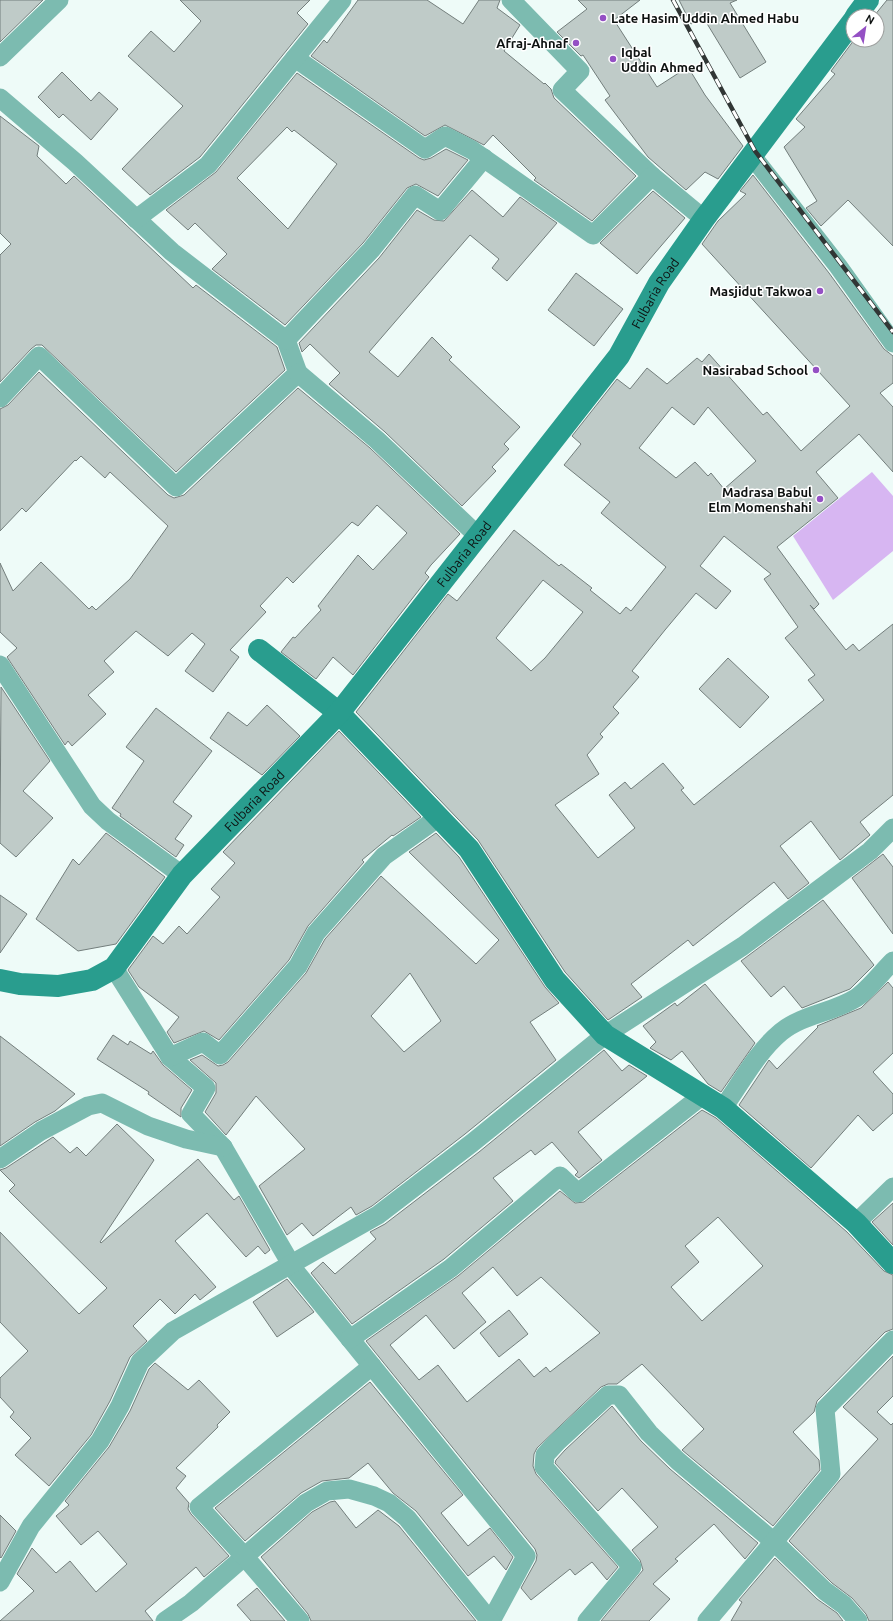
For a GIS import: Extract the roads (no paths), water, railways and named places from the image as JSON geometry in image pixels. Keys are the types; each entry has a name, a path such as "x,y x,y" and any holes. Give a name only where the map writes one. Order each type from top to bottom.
{"main road":[{"name":"Fulbaria Road","path":"0,980 20,984 58,986 92,980 114,968 182,875 339,713 619,356 659,283 704,219 845,32"},
{"path":"259,650 339,713 469,849 555,980 605,1035 723,1108 856,1223 893,1263"}],"street":[{"path":"0,57 59,0"},
{"path":"136,218 208,165 342,0"},
{"path":"511,0 580,71 562,90 652,176 704,219"},
{"path":"295,58 425,149 445,136 484,158 593,235 652,176"},
{"path":"0,98 75,162 172,252 286,340 298,373 378,440 478,536"},
{"path":"755,152 844,254 893,320"},
{"path":"755,152 893,343"},
{"path":"286,340 371,250 415,195 440,210 484,158"},
{"path":"0,398 39,356 176,487 298,373"},
{"path":"0,664 92,806 108,821 182,875"},
{"path":"170,1057 203,1042 220,1056 298,966 316,933 384,856 439,817"},
{"path":"0,1582 31,1526 100,1441 120,1406 140,1362 172,1331 378,1214 472,1143 605,1035 743,946 870,851 893,828"},
{"path":"723,1108 765,1048 781,1032 798,1020 830,1010 856,997 893,961"},
{"path":"114,968 170,1057 206,1088 191,1114 223,1147 291,1263 350,1339 526,1556 491,1621 407,1518 389,1503 349,1489 327,1491 306,1503 276,1531 244,1556 191,1603 165,1621"},
{"path":"350,1339 451,1268 560,1176 578,1193 703,1095"},
{"path":"0,1159 41,1130 88,1106 102,1102 148,1126 186,1139 223,1147"},
{"path":"856,1223 893,1187"},
{"path":"707,1621 830,1474 825,1409 893,1340"},
{"path":"300,1621 199,1507 372,1366"},
{"path":"587,1621 632,1567 544,1467 545,1455 608,1395 619,1395 649,1433 678,1461 773,1541 825,1591 844,1605 858,1621"}],"railway":[{"path":"673,0 755,151 893,332"}],"place":[{"name":"Late Hasim Uddin Ahmed Habu","path":"603,18"},
{"name":"Afraj-Ahnaf","path":"576,43"},
{"name":"Iqbal Uddin Ahmed","path":"613,59"},
{"name":"Masjidut Takwoa","path":"820,291"},
{"name":"Nasirabad School","path":"816,370"},
{"name":"Madrasa Babul Elm Momenshahi","path":"820,499"}]}
